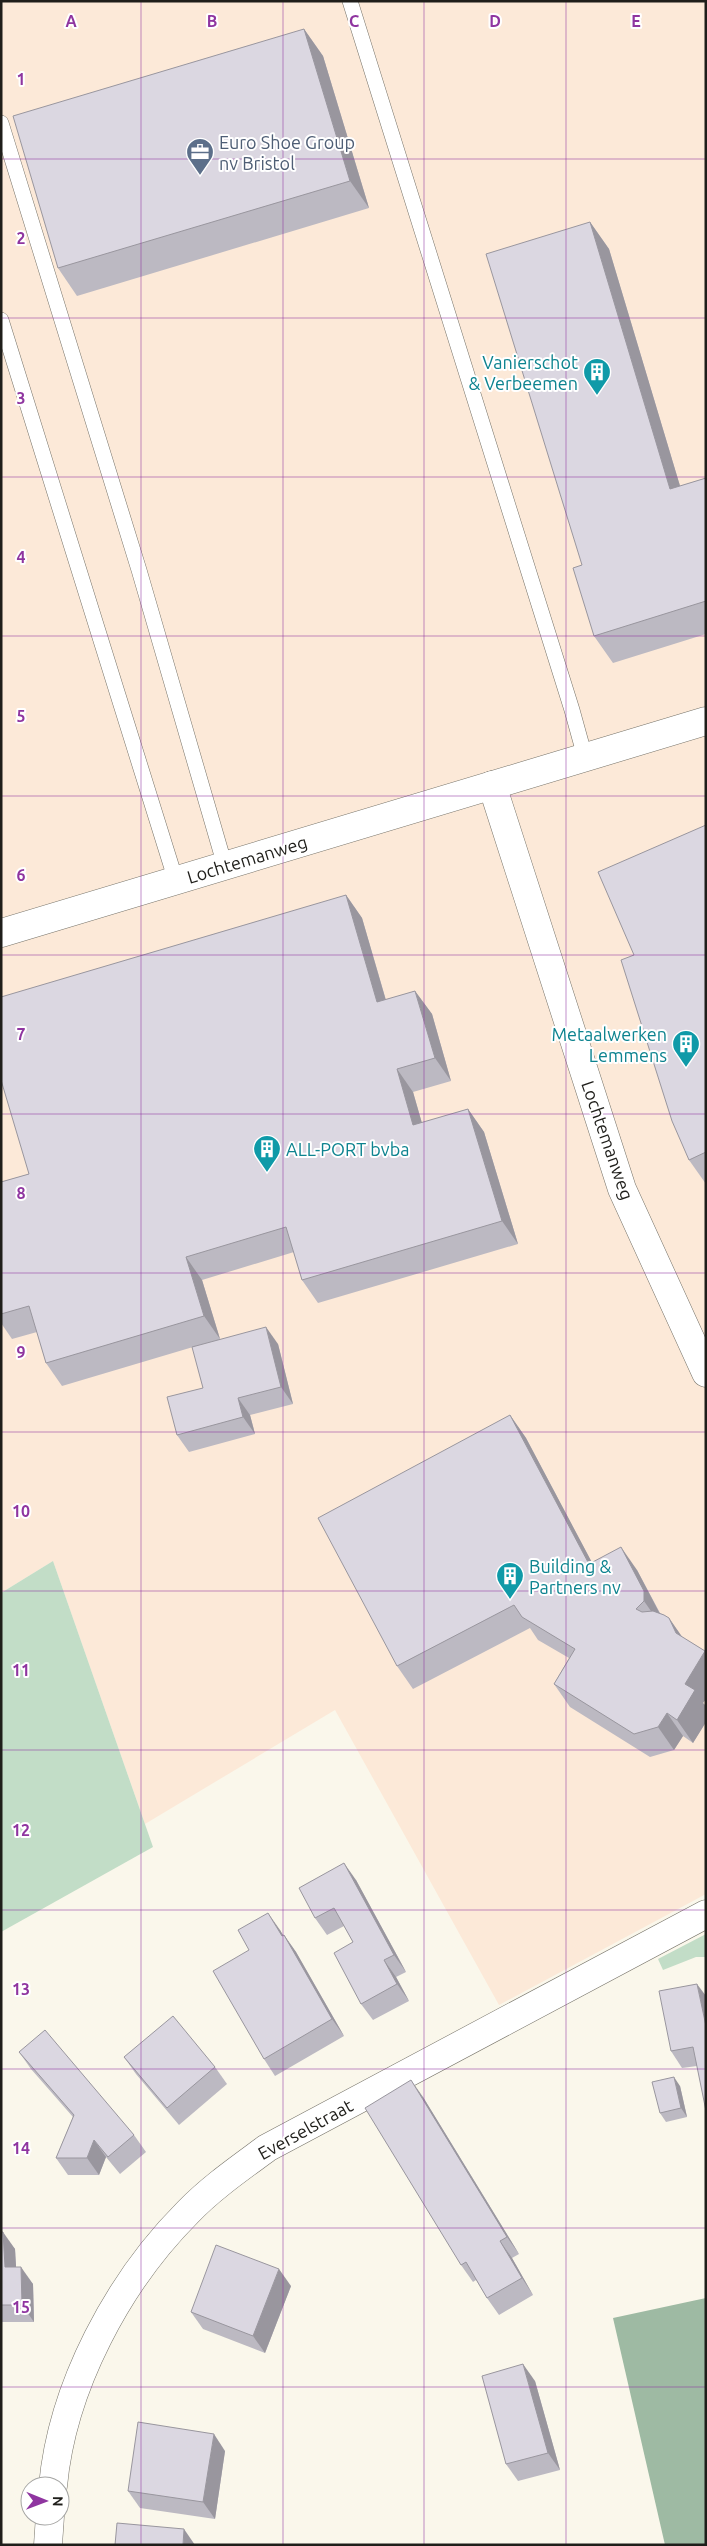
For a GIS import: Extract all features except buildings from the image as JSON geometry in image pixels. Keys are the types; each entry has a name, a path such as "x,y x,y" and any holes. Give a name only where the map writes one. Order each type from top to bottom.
{"street":[{"name":"Lochtemanweg","path":"1,933 706,721"},
{"name":"Lochtemanweg","path":"492,785 622,1189 706,1373"},
{"name":"Everselstraat","path":"55,2476 66,2418 85,2365 112,2312 149,2258 188,2212 230,2176 268,2148 706,1914"},
{"path":"48,2545 49,2526"}],"lane":[{"path":"350,1 572,710 585,757"},
{"path":"1,123 139,570 225,866"},
{"path":"1,320 176,881"}],"shaded area":[{"path":"1,1 706,1 706,1894 499,2005 335,1710 145,1824 53,1561 1,1593"}],"green space":[{"path":"53,1561 153,1847 1,1932 1,1593"},
{"path":"706,1934 706,1957 696,1957 663,1970 658,1959"},
{"path":"706,2298 706,2545 665,2545 613,2318"}],"place":[{"name":"Euro Shoe Group nv Bristol","path":"200,176"},
{"name":"Vanierschot & Verbeemen","path":"597,396"},
{"name":"Metaalwerken Lemmens","path":"686,1068"},
{"name":"ALL-PORT bvba","path":"267,1173"},
{"name":"Building & Partners nv","path":"510,1600"}]}
